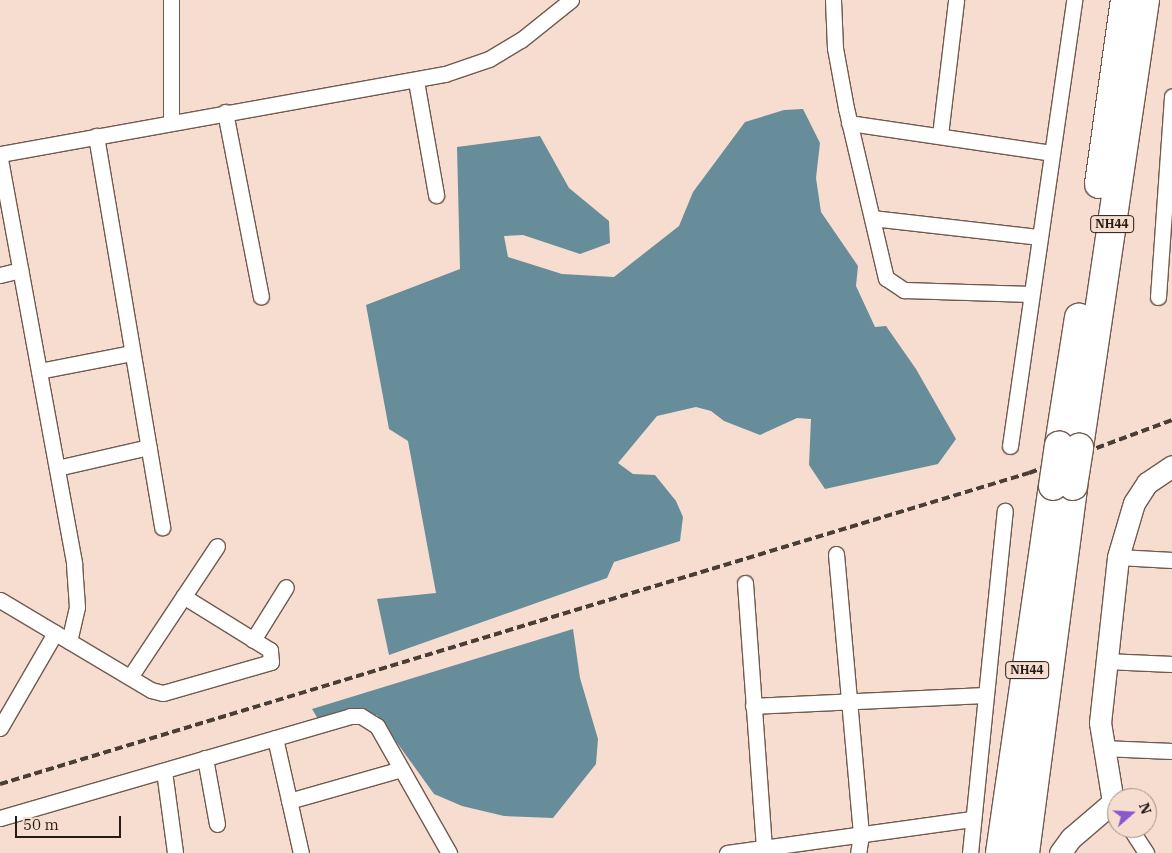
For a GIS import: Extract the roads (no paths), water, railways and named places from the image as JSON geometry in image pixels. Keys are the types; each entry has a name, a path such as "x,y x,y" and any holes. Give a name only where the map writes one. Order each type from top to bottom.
{"highway":[{"name":"NH44","path":"1069,446 1124,0"},
{"name":"NH44","path":"1000,853 1145,0"},
{"name":"NH44","path":"1025,853 1063,486"}],"street":[{"path":"171,0 172,121"},
{"path":"0,154 172,121 416,81 489,59 521,40 571,0"},
{"path":"833,0 835,48 849,123 886,278 895,286 904,290 1031,294"},
{"path":"940,135 956,0"},
{"path":"1010,446 1038,237 1074,0"},
{"path":"416,81 436,194"},
{"path":"1158,297 1172,96"},
{"path":"225,112 261,297"},
{"path":"849,123 1051,153"},
{"path":"96,136 162,527"},
{"path":"0,159 57,468 76,588 74,627 69,641"},
{"path":"872,218 1038,237"},
{"path":"0,275 20,270"},
{"path":"39,371 132,353"},
{"path":"57,468 148,447"},
{"path":"1111,788 1102,748 1100,723 1105,661 1118,557 1134,503 1147,483 1172,466"},
{"path":"970,853 983,695 999,581 1005,511"},
{"path":"130,677 217,546"},
{"path":"836,554 860,835 858,853"},
{"path":"1118,557 1172,560"},
{"path":"745,583 764,848"},
{"path":"253,640 286,587"},
{"path":"0,600 130,677 164,693 265,666 271,662 270,650 184,596"},
{"path":"0,728 54,632"},
{"path":"1105,661 1172,664"},
{"path":"753,706 983,695"},
{"path":"0,818 274,738 361,716 376,726 448,853"},
{"path":"274,738 301,853"},
{"path":"1102,748 1172,751"},
{"path":"205,758 217,824"},
{"path":"289,801 401,769"},
{"path":"164,770 175,852"},
{"path":"1060,853 1071,838 1107,811"},
{"path":"727,853 764,848 795,848 860,835 972,819"},
{"path":"1136,838 1146,853"}],"water":[{"path":"803,109 820,143 816,178 821,212 858,266 856,286 875,327 886,326 916,369 956,439 938,464 825,489 809,465 811,419 797,418 760,435 724,421 711,411 696,407 657,416 618,463 633,474 655,475 676,501 683,517 680,541 614,562 607,578 389,655 377,599 436,593 408,441 389,429 366,305 460,269 457,147 540,136 569,188 609,221 610,243 580,254 523,235 504,236 508,257 562,274 614,277 679,226 693,192 745,122 784,110"},
{"path":"573,629 580,678 598,739 596,764 553,818 504,816 462,806 434,794 377,715 324,729 312,709"}],"railway":[{"path":"0,784 1029,473 1172,420"}]}
